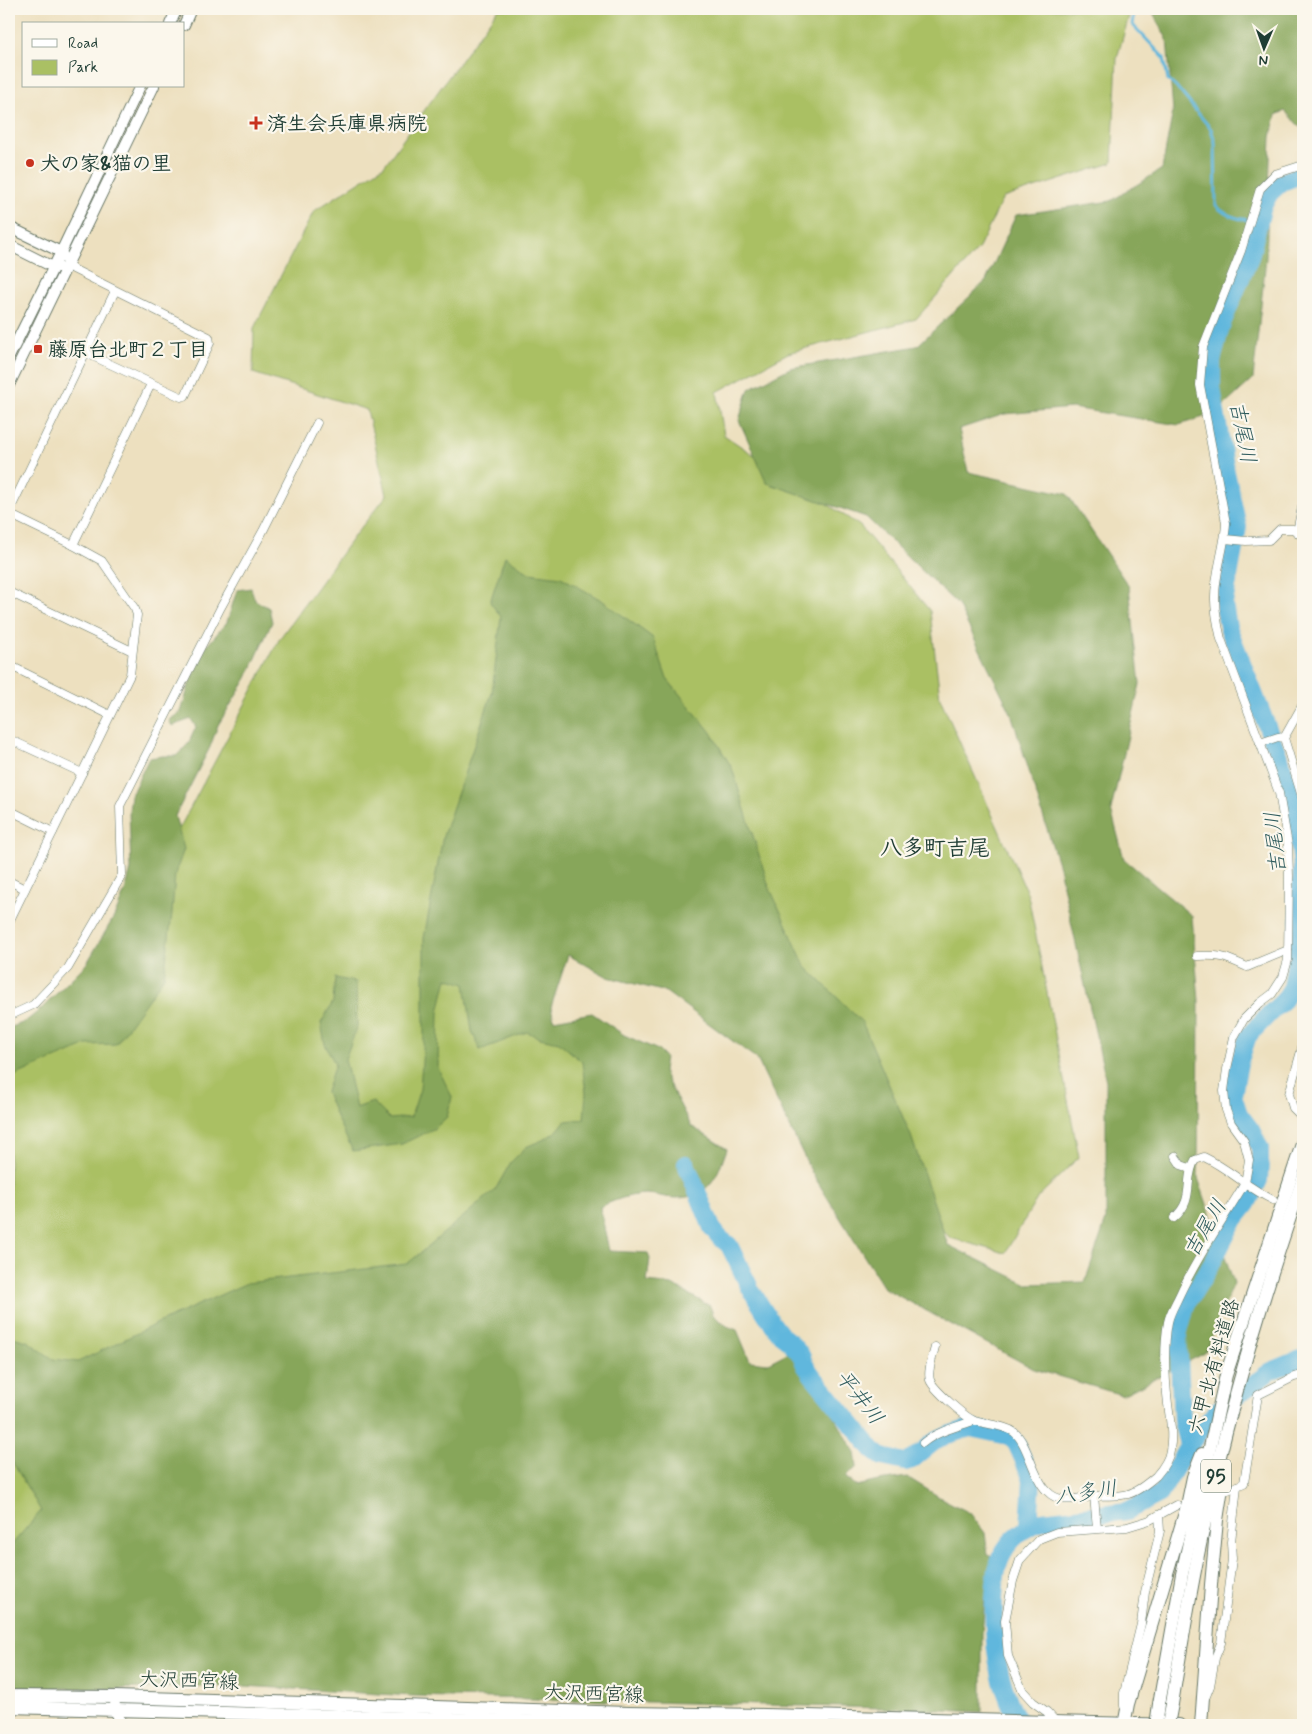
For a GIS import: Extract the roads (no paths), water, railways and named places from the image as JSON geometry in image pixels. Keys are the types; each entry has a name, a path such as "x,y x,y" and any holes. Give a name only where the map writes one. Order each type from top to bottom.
{"main road":[{"name":"六甲北有料道路","path":"1168,1725 1166,1704 1182,1574 1214,1424 1226,1375 1303,1141"},
{"name":"六甲北有料道路","path":"1156,1725 1166,1704 1206,1516 1241,1379 1278,1252 1303,1179"},
{"path":"1201,1725 1217,1520 1241,1379"},
{"path":"1124,1724 1193,1477 1214,1424"},
{"name":"大沢西宮線","path":"9,1696 116,1697 628,1713 765,1714 1007,1722 1179,1725"},
{"name":"大沢西宮線","path":"9,1708 668,1725"}],"street":[{"path":"171,22 177,9"},
{"path":"185,23 191,9"},
{"path":"9,357 139,88"},
{"path":"9,385 153,88"},
{"path":"935,1347 930,1380 955,1408 973,1420 1004,1427 1016,1433 1047,1491 1061,1499 1074,1500 1130,1494 1155,1477 1165,1465 1170,1451 1172,1429 1168,1404 1165,1358 1165,1341 1169,1319 1190,1273 1246,1184 1249,1160 1244,1141 1231,1123 1226,1110 1224,1091 1234,1037 1244,1020 1260,1003 1272,994 1283,977 1288,960 1288,845 1279,794 1262,742 1221,639 1216,616 1214,599 1225,539 1226,523 1200,385 1203,347 1241,251 1254,204 1260,190 1275,174 1303,165"},
{"path":"9,227 61,252 67,266"},
{"path":"9,245 53,267 67,266 209,337 210,343 185,396 181,397 86,353"},
{"path":"9,922 130,674 136,615 135,608 102,560 9,513 115,291"},
{"path":"73,545 151,384"},
{"path":"9,1016 33,1005 68,968 122,875 120,806 317,423"},
{"path":"1300,534 1303,502"},
{"path":"1225,539 1246,541 1269,540 1280,529 1294,529 1300,534"},
{"path":"9,592 132,651"},
{"path":"9,665 110,715"},
{"path":"1262,742 1281,737 1303,704"},
{"path":"1281,737 1303,800"},
{"path":"9,739 82,773"},
{"path":"9,810 53,832"},
{"path":"9,881 25,889"},
{"path":"1197,956 1215,955 1227,957 1247,967 1288,950"},
{"path":"1302,1117 1293,1108 1289,1094 1303,1044"},
{"path":"1175,1156 1181,1165 1190,1168"},
{"path":"1174,1218 1189,1195 1190,1168 1195,1160 1204,1157 1215,1162 1261,1194 1273,1200"},
{"path":"1228,1490 1244,1483 1258,1395 1294,1377 1303,1375"},
{"path":"922,1443 928,1438 973,1420"},
{"path":"1203,1703 1210,1686 1215,1658 1221,1643 1232,1559 1231,1542 1237,1486"},
{"path":"1094,1497 1097,1526"},
{"path":"1056,1722 1022,1691 1008,1656 1005,1621 1013,1581 1020,1560 1039,1539 1057,1532 1097,1526 1127,1527 1150,1520 1178,1504"},
{"path":"1124,1724 1124,1692 1160,1531 1159,1515"},
{"path":"116,1697 115,1711 123,1725"}],"waterway":[{"path":"1135,9 1132,24 1164,58 1168,80 1179,90 1211,129 1215,142 1216,205 1230,216 1259,221"},
{"name":"吉尾川","path":"1190,1444 1182,1421 1178,1335 1186,1305 1213,1261 1233,1222 1247,1204 1259,1180 1260,1148 1251,1130 1239,1114 1233,1095 1239,1063 1248,1036 1284,1000 1292,987 1298,949 1302,867 1295,805 1281,762 1228,627 1224,604 1238,527 1226,472 1212,388 1212,361 1221,326 1250,257 1263,206 1270,193 1282,182 1303,174"},
{"name":"平井川","path":"686,1164 712,1228 729,1245 751,1290 769,1319 781,1335 801,1355 812,1375 873,1450 882,1457 905,1462 912,1460 934,1442 970,1428 1008,1436 1016,1443 1032,1479 1029,1526"},
{"name":"八多川","path":"1021,1725 1013,1711 1002,1680 994,1633 995,1583 1000,1560 1005,1549 1024,1530 1042,1521 1127,1511 1160,1494 1187,1448 1216,1411 1271,1371 1303,1358"}],"place":[{"name":"済生会兵庫県病院","path":"256,123"},
{"name":"犬の家&猫の里","path":"30,163"},
{"name":"藤原台北町２丁目","path":"38,349"}],"district":[{"name":"八多町吉尾","path":"935,847"}]}
